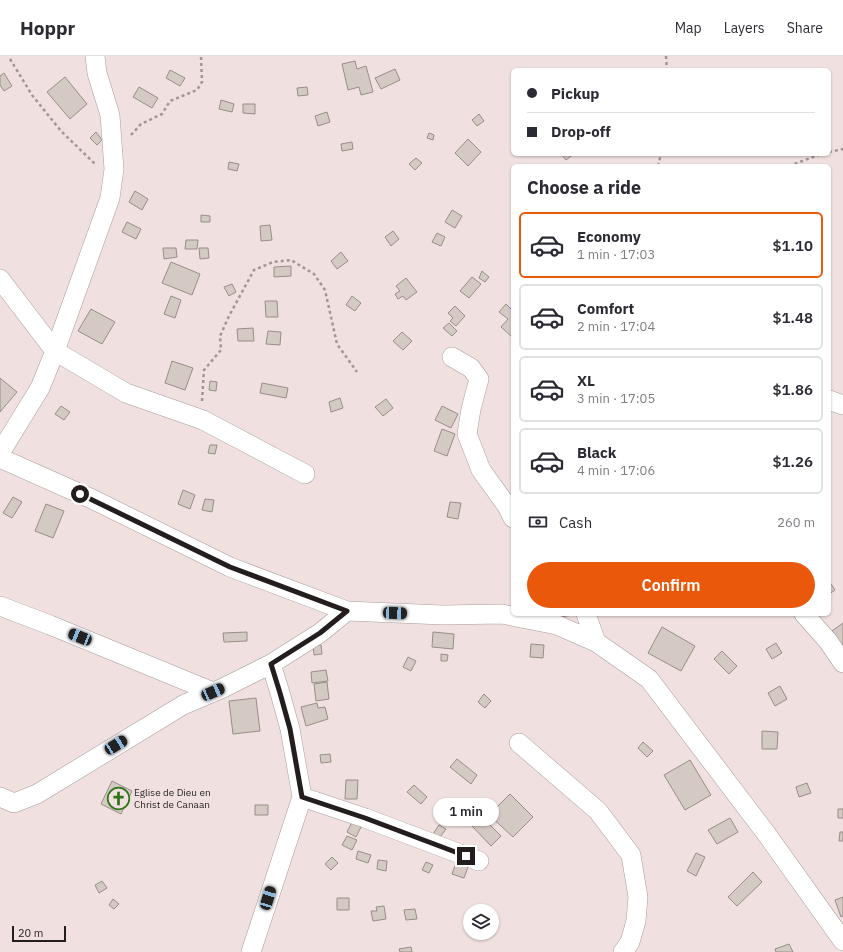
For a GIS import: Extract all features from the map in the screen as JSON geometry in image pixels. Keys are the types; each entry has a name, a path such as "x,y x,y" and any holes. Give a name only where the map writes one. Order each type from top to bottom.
{"street":[{"path":"0,453 40,388 55,351 110,198 113,162 110,115 97,72 95,56"},
{"path":"0,279 55,351 126,393 203,420 305,474"},
{"path":"452,357 471,368 479,379 471,409 467,434 481,470 507,506 511,514"},
{"path":"831,401 843,405"},
{"path":"0,458 92,499 230,567 347,611 442,615 502,614 511,616"},
{"path":"0,606 213,692"},
{"path":"0,796 14,804 37,794 183,704 213,692 271,664 320,633 347,611"},
{"path":"512,616 557,625 596,642 649,680 768,836 843,941"},
{"path":"587,616 596,642"},
{"path":"806,616 828,641 843,663"},
{"path":"251,952 302,797 290,729 271,664"},
{"path":"519,743 598,811 631,855 638,897 636,921 630,942 623,952"},
{"path":"302,797 365,818 479,861"}],"path":[{"path":"10,59 32,95 61,131 98,166 113,162 141,124 162,114 170,101 197,90 202,82 201,56"},
{"path":"666,56 667,68"},
{"path":"831,152 843,149"},
{"path":"795,164 816,156"},
{"path":"203,420 202,403 204,370 221,350 220,336 254,270 273,262 291,260 314,274 325,290 337,344 357,372"}],"building":[{"path":"355,61 357,69 366,66 373,92 361,95 359,87 348,90 342,64"},
{"path":"395,69 400,80 381,89 375,78"},
{"path":"170,70 185,78 180,86 166,78"},
{"path":"4,73 12,86 4,91 0,85 0,76"},
{"path":"65,77 87,104 70,119 47,92"},
{"path":"139,87 158,98 152,108 133,97"},
{"path":"307,87 308,95 298,96 297,88"},
{"path":"221,100 234,104 232,112 219,109"},
{"path":"243,104 255,104 255,114 243,113"},
{"path":"327,112 330,122 318,126 315,116"},
{"path":"479,114 484,121 477,126 472,120"},
{"path":"96,132 102,140 97,145 90,138"},
{"path":"429,133 434,135 433,140 427,138"},
{"path":"468,139 481,152 468,166 455,153"},
{"path":"352,142 353,149 342,151 341,144"},
{"path":"563,156 571,156 566,160"},
{"path":"416,158 422,163 415,170 409,164"},
{"path":"229,162 239,164 237,171 228,169"},
{"path":"135,191 148,199 142,210 129,202"},
{"path":"452,210 462,216 455,228 445,222"},
{"path":"201,215 210,216 210,222 201,222"},
{"path":"127,222 141,229 136,239 122,232"},
{"path":"270,225 272,240 261,241 260,226"},
{"path":"393,231 399,239 391,246 385,237"},
{"path":"437,233 445,237 441,246 432,242"},
{"path":"186,240 198,240 197,249 185,249"},
{"path":"163,248 176,248 177,257 164,259"},
{"path":"199,248 208,248 209,258 200,259"},
{"path":"341,252 348,261 337,269 331,261"},
{"path":"171,262 200,274 192,295 162,283"},
{"path":"291,266 291,276 274,277 274,267"},
{"path":"482,271 489,277 485,282 479,278"},
{"path":"472,277 481,284 469,298 460,291"},
{"path":"406,278 417,292 406,300 403,296 398,299 395,294 400,291 396,286"},
{"path":"232,284 236,292 229,296 224,287"},
{"path":"171,296 181,300 175,318 164,314"},
{"path":"352,296 361,303 355,311 346,305"},
{"path":"265,301 277,301 278,317 266,317"},
{"path":"506,304 511,309 511,336 501,327 508,319 499,312"},
{"path":"455,306 465,316 456,326 450,321 453,318 448,313"},
{"path":"91,309 115,322 102,344 78,331"},
{"path":"449,323 457,331 452,336 443,328"},
{"path":"253,328 254,341 238,341 237,329"},
{"path":"268,331 281,332 280,345 266,344"},
{"path":"402,332 412,341 403,350 393,341"},
{"path":"172,361 193,368 185,390 165,383"},
{"path":"0,378 17,392 0,412"},
{"path":"210,381 217,382 216,391 209,390"},
{"path":"262,383 288,388 286,398 260,393"},
{"path":"340,398 343,408 331,412 329,402"},
{"path":"386,399 393,408 383,416 375,407"},
{"path":"61,406 70,412 64,420 55,414"},
{"path":"442,406 458,414 451,428 435,420"},
{"path":"442,429 455,434 447,456 434,451"},
{"path":"210,445 217,445 215,454 208,453"},
{"path":"183,490 195,495 190,509 178,504"},
{"path":"13,497 22,502 12,518 3,513"},
{"path":"205,499 214,500 212,512 202,510"},
{"path":"450,502 461,503 458,519 447,517"},
{"path":"46,504 64,511 53,538 35,531"},
{"path":"831,584 835,590 831,593"},
{"path":"843,623 843,647 832,631"},
{"path":"662,627 695,646 681,671 648,653"},
{"path":"247,632 247,641 224,642 223,633"},
{"path":"433,632 454,634 453,649 432,647"},
{"path":"776,643 782,653 772,659 766,649"},
{"path":"531,644 544,645 543,658 530,657"},
{"path":"313,645 321,645 322,654 314,655"},
{"path":"722,651 737,666 729,674 714,659"},
{"path":"441,654 448,655 447,661 441,661"},
{"path":"408,657 416,661 411,671 403,667"},
{"path":"326,670 328,681 312,683 311,672"},
{"path":"327,682 329,699 316,701 314,684"},
{"path":"780,686 787,699 775,706 768,693"},
{"path":"484,694 491,701 485,708 478,702"},
{"path":"256,698 260,731 233,734 229,701"},
{"path":"317,703 318,708 325,707 328,719 306,726 301,707"},
{"path":"762,731 778,732 777,749 762,749"},
{"path":"643,742 653,751 647,757 638,748"},
{"path":"330,754 331,762 321,763 320,755"},
{"path":"457,759 477,775 471,784 450,767"},
{"path":"690,760 711,795 685,810 664,775"},
{"path":"346,780 358,780 357,799 345,799"},
{"path":"112,781 132,791 121,814 101,804"},
{"path":"807,783 811,793 799,797 796,787"},
{"path":"414,785 427,797 421,804 407,792"},
{"path":"510,794 533,817 513,837 489,815"},
{"path":"255,805 268,805 268,815 255,815"},
{"path":"838,809 843,809 843,818 838,818"},
{"path":"481,816 501,836 491,846 472,826"},
{"path":"730,818 738,832 717,844 708,830"},
{"path":"352,822 361,827 356,837 347,832"},
{"path":"439,825 446,829 437,841 431,837"},
{"path":"840,832 843,832 843,841 839,841"},
{"path":"347,836 357,840 352,850 342,845"},
{"path":"358,851 371,855 368,863 356,859"},
{"path":"696,853 705,857 696,876 687,871"},
{"path":"332,857 338,863 331,870 325,864"},
{"path":"378,860 387,861 386,871 377,869"},
{"path":"426,862 433,865 429,873 422,870"},
{"path":"456,863 468,867 464,878 452,874"},
{"path":"753,872 762,882 737,906 728,897"},
{"path":"102,881 107,888 99,893 95,885"},
{"path":"843,897 843,916 841,917 835,900"},
{"path":"337,898 349,898 349,910 337,910"},
{"path":"113,899 119,904 114,909 109,905"},
{"path":"384,906 386,919 373,921 371,911 377,911 376,907"},
{"path":"415,909 417,919 406,920 404,910"},
{"path":"789,944 793,952 776,952 775,949"},
{"path":"411,947 412,952 400,952 399,949"}],"place":[{"name":"Eglise de Dieu en Christ de Canaan","path":"119,798"}],"route":[{"path":"80,494 230,567 347,611 320,633 271,664 290,729 302,797 365,818 466,856"}]}
